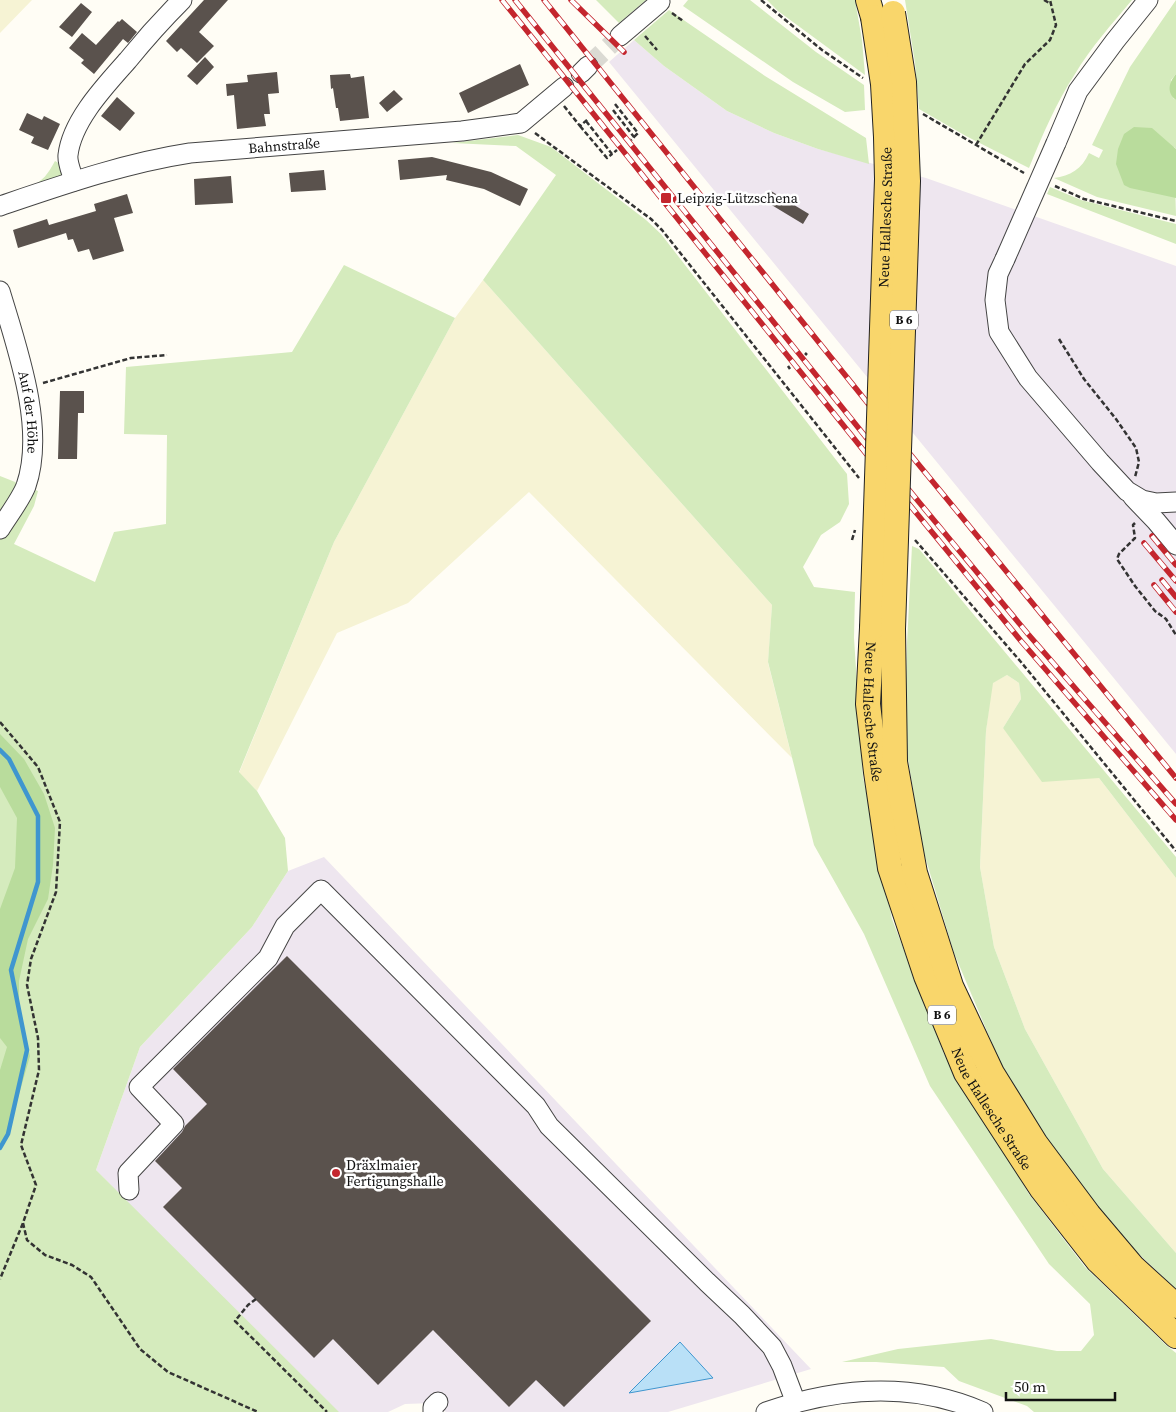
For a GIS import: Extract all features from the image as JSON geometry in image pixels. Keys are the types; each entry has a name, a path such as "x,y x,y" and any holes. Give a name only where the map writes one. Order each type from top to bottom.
{"main road":[{"name":"Neue Hallesche Straße","path":"881,7 904,82 908,181 883,628 868,704 890,868 926,976 966,1073 1041,1188 1098,1261 1176,1336"},
{"name":"Neue Hallesche Straße","path":"883,628 896,762 915,873 951,986 992,1073 1036,1144 1089,1215 1126,1259 1176,1306"}],"street":[{"path":"74,181 68,158 69,148 83,116 103,89 163,19 182,0"},
{"path":"1148,0 1078,91 998,274 995,300 999,332 1028,378 1100,462 1147,511 1176,545"},
{"path":"620,36 660,2"},
{"path":"521,123 560,91"},
{"name":"Bahnstraße","path":"0,206 74,181 157,158 190,153 462,131 521,123"},
{"name":"Auf der Höhe","path":"0,291 27,387 32,419 33,452 26,487 0,529"},
{"path":"1127,491 1149,502 1176,502"},
{"path":"129,1190 128,1173 174,1124 139,1087 268,958 285,926 321,890 536,1106 549,1126 742,1314 772,1347 782,1366 796,1403"},
{"path":"766,1412 819,1396 866,1390 895,1390 935,1396 983,1412"}],"path":[{"path":"761,0 822,50 866,80"},
{"path":"1044,0 1052,5"},
{"path":"976,145 1025,64 1050,40 1056,25 1050,0"},
{"path":"642,33 657,50"},
{"path":"560,91 580,126 607,158 617,150"},
{"path":"615,104 638,133 631,140"},
{"path":"612,110 634,137"},
{"path":"580,126 586,120 612,154"},
{"path":"521,123 651,219 662,230 863,483"},
{"path":"1059,339 1084,379 1136,448 1139,462 1138,470 1134,481 1127,491"},
{"path":"27,387 131,358 167,355"},
{"path":"1147,511 1133,525 1135,538 1119,554 1117,559 1135,586 1155,611 1166,619 1176,635"},
{"path":"915,540 1021,662 1176,851"},
{"path":"0,722 38,767 60,822 56,892 31,959 27,985 38,1038 39,1070 21,1145 36,1185 0,1279"},
{"path":"23,1223 27,1240 44,1256 72,1265 91,1277 140,1349 168,1372 258,1412"},
{"path":"256,1299 248,1305 235,1321 327,1412"}],"shaded area":[{"path":"0,0 32,0 0,33"},
{"path":"634,40 664,66 727,111 774,133 818,149 926,178 1176,266 1176,754 609,62"},
{"path":"483,280 772,605 768,663 792,758 529,492 408,603 337,633 257,791 239,773 334,542 455,318"},
{"path":"1007,675 1019,683 1021,699 1003,728 1099,778 1176,878 1176,1253 1103,1169 1025,1029 994,947 980,867 986,731 992,683"},
{"path":"324,857 811,1369 668,1412 446,1412 433,1403 405,1404 388,1412 332,1412 96,1170 140,1047 252,927 288,871"}],"green space":[{"path":"596,0 646,0 619,23"},
{"path":"688,0 750,0 816,52 864,85 865,110 845,112 793,82 683,6"},
{"path":"767,0 855,0 862,40 865,75 778,11"},
{"path":"905,0 1132,0 1095,45 1068,85 1029,168 966,136 919,109 915,63"},
{"path":"1176,0 1176,74 1171,80 1173,98 1176,100 1176,149 1174,147 1176,216 1097,197 1054,178 1065,176 1075,171 1089,153 1099,158 1103,150 1092,145 1130,67"},
{"path":"669,10 765,76 866,138 869,164 818,149 774,133 727,111 664,66 634,40"},
{"path":"1176,74 1176,100 1171,94 1170,87"},
{"path":"1134,127 1152,128 1176,149 1176,198 1124,185 1116,164 1118,149 1124,134"},
{"path":"518,135 551,147 646,220 661,234 847,474 849,504 840,522 821,535 803,567 814,587 855,592 854,638 863,777 892,919 944,1054 1029,1194 1085,1267 1176,1353 1176,1412 1034,1412 1027,1406 959,1381 944,1367 876,1362 842,1362 898,1349 991,1339 1057,1351 1081,1351 1094,1335 1090,1304 1049,1264 930,1086 864,934 814,845 768,662 772,605 483,280 556,175 516,146 452,143"},
{"path":"55,161 62,165 65,176 30,187 45,177"},
{"path":"1050,187 1081,200 1176,224 1176,244 1047,194"},
{"path":"344,265 455,318 334,542 239,772 257,791 285,838 288,871 252,927 140,1047 96,1170 339,1412 0,1412 0,476 38,491 34,506 14,544 95,582 114,532 166,524 167,435 124,434 126,367 292,352"},
{"path":"912,546 919,549 1176,857 1176,878 1099,778 1042,782 1003,728 1021,699 1019,683 1007,675 993,683 986,731 980,867 994,947 1025,1029 1103,1169 1176,1253 1176,1289 1123,1239 1068,1172 1000,1062 954,953 923,850 905,741 907,643"},
{"path":"0,734 24,759 44,794 55,828 53,865 48,899 28,939 19,981 19,1008 30,1056 8,1133 0,1146 0,1070 7,1047 0,1038 0,909 15,868 17,818 0,787"}],"water":[{"path":"680,1342 713,1378 629,1393"}],"building":[{"path":"204,0 228,0 199,32 214,46 197,63 181,48 177,52 166,41"},
{"path":"81,3 92,12 72,37 59,27"},
{"path":"122,19 137,32 128,43 123,39 94,74 81,63 84,60 69,48 82,33 96,45"},
{"path":"205,57 214,67 197,85 187,76"},
{"path":"520,64 529,85 468,113 459,93"},
{"path":"277,72 279,93 268,94 270,114 264,114 266,126 237,129 234,95 227,96 226,84 248,82 247,75"},
{"path":"350,74 351,78 364,76 369,118 340,121 333,88 331,89 330,75"},
{"path":"394,90 403,99 387,112 379,103"},
{"path":"117,97 135,113 120,131 101,116"},
{"path":"27,113 42,120 44,116 60,124 48,150 31,143 34,137 19,130"},
{"path":"432,157 491,172 528,189 520,206 484,189 446,180 447,175 400,180 398,160"},
{"path":"324,170 326,190 291,192 289,173"},
{"path":"231,176 233,203 195,205 194,179"},
{"path":"771,191 809,214 803,224 765,201"},
{"path":"127,194 133,213 114,218 124,251 93,260 89,249 78,252 73,239 68,240 66,233 18,248 13,230 47,219 49,225 96,211 94,204"},
{"path":"60,391 84,391 84,413 78,413 77,459 58,459"},
{"name":"Dräxlmaier Fertigungshalle","path":"287,956 651,1321 564,1407 536,1380 509,1407 433,1330 378,1385 333,1339 314,1358 163,1207 182,1188 155,1161 207,1104 173,1069"}],"waterway":[{"path":"0,750 9,759 38,816 38,882 11,970 27,1050 8,1134 0,1148"}],"tunnel":[{"path":"588,66 620,36"}],"railway":[{"path":"502,0 868,456"},
{"path":"515,0 869,441"},
{"path":"544,0 870,406"},
{"path":"571,0 624,52"},
{"path":"910,454 1176,778"},
{"path":"909,490 1028,634 1176,804"},
{"path":"909,504 1021,641 1176,820"},
{"path":"1152,536 1176,565"},
{"path":"1144,543 1176,581"},
{"path":"1162,580 1176,597"},
{"path":"1154,585 1176,612"}],"place":[{"name":"Leipzig-Lützschena","path":"666,198"},
{"name":"Dräxlmaier Fertigungshalle","path":"336,1173"}]}
